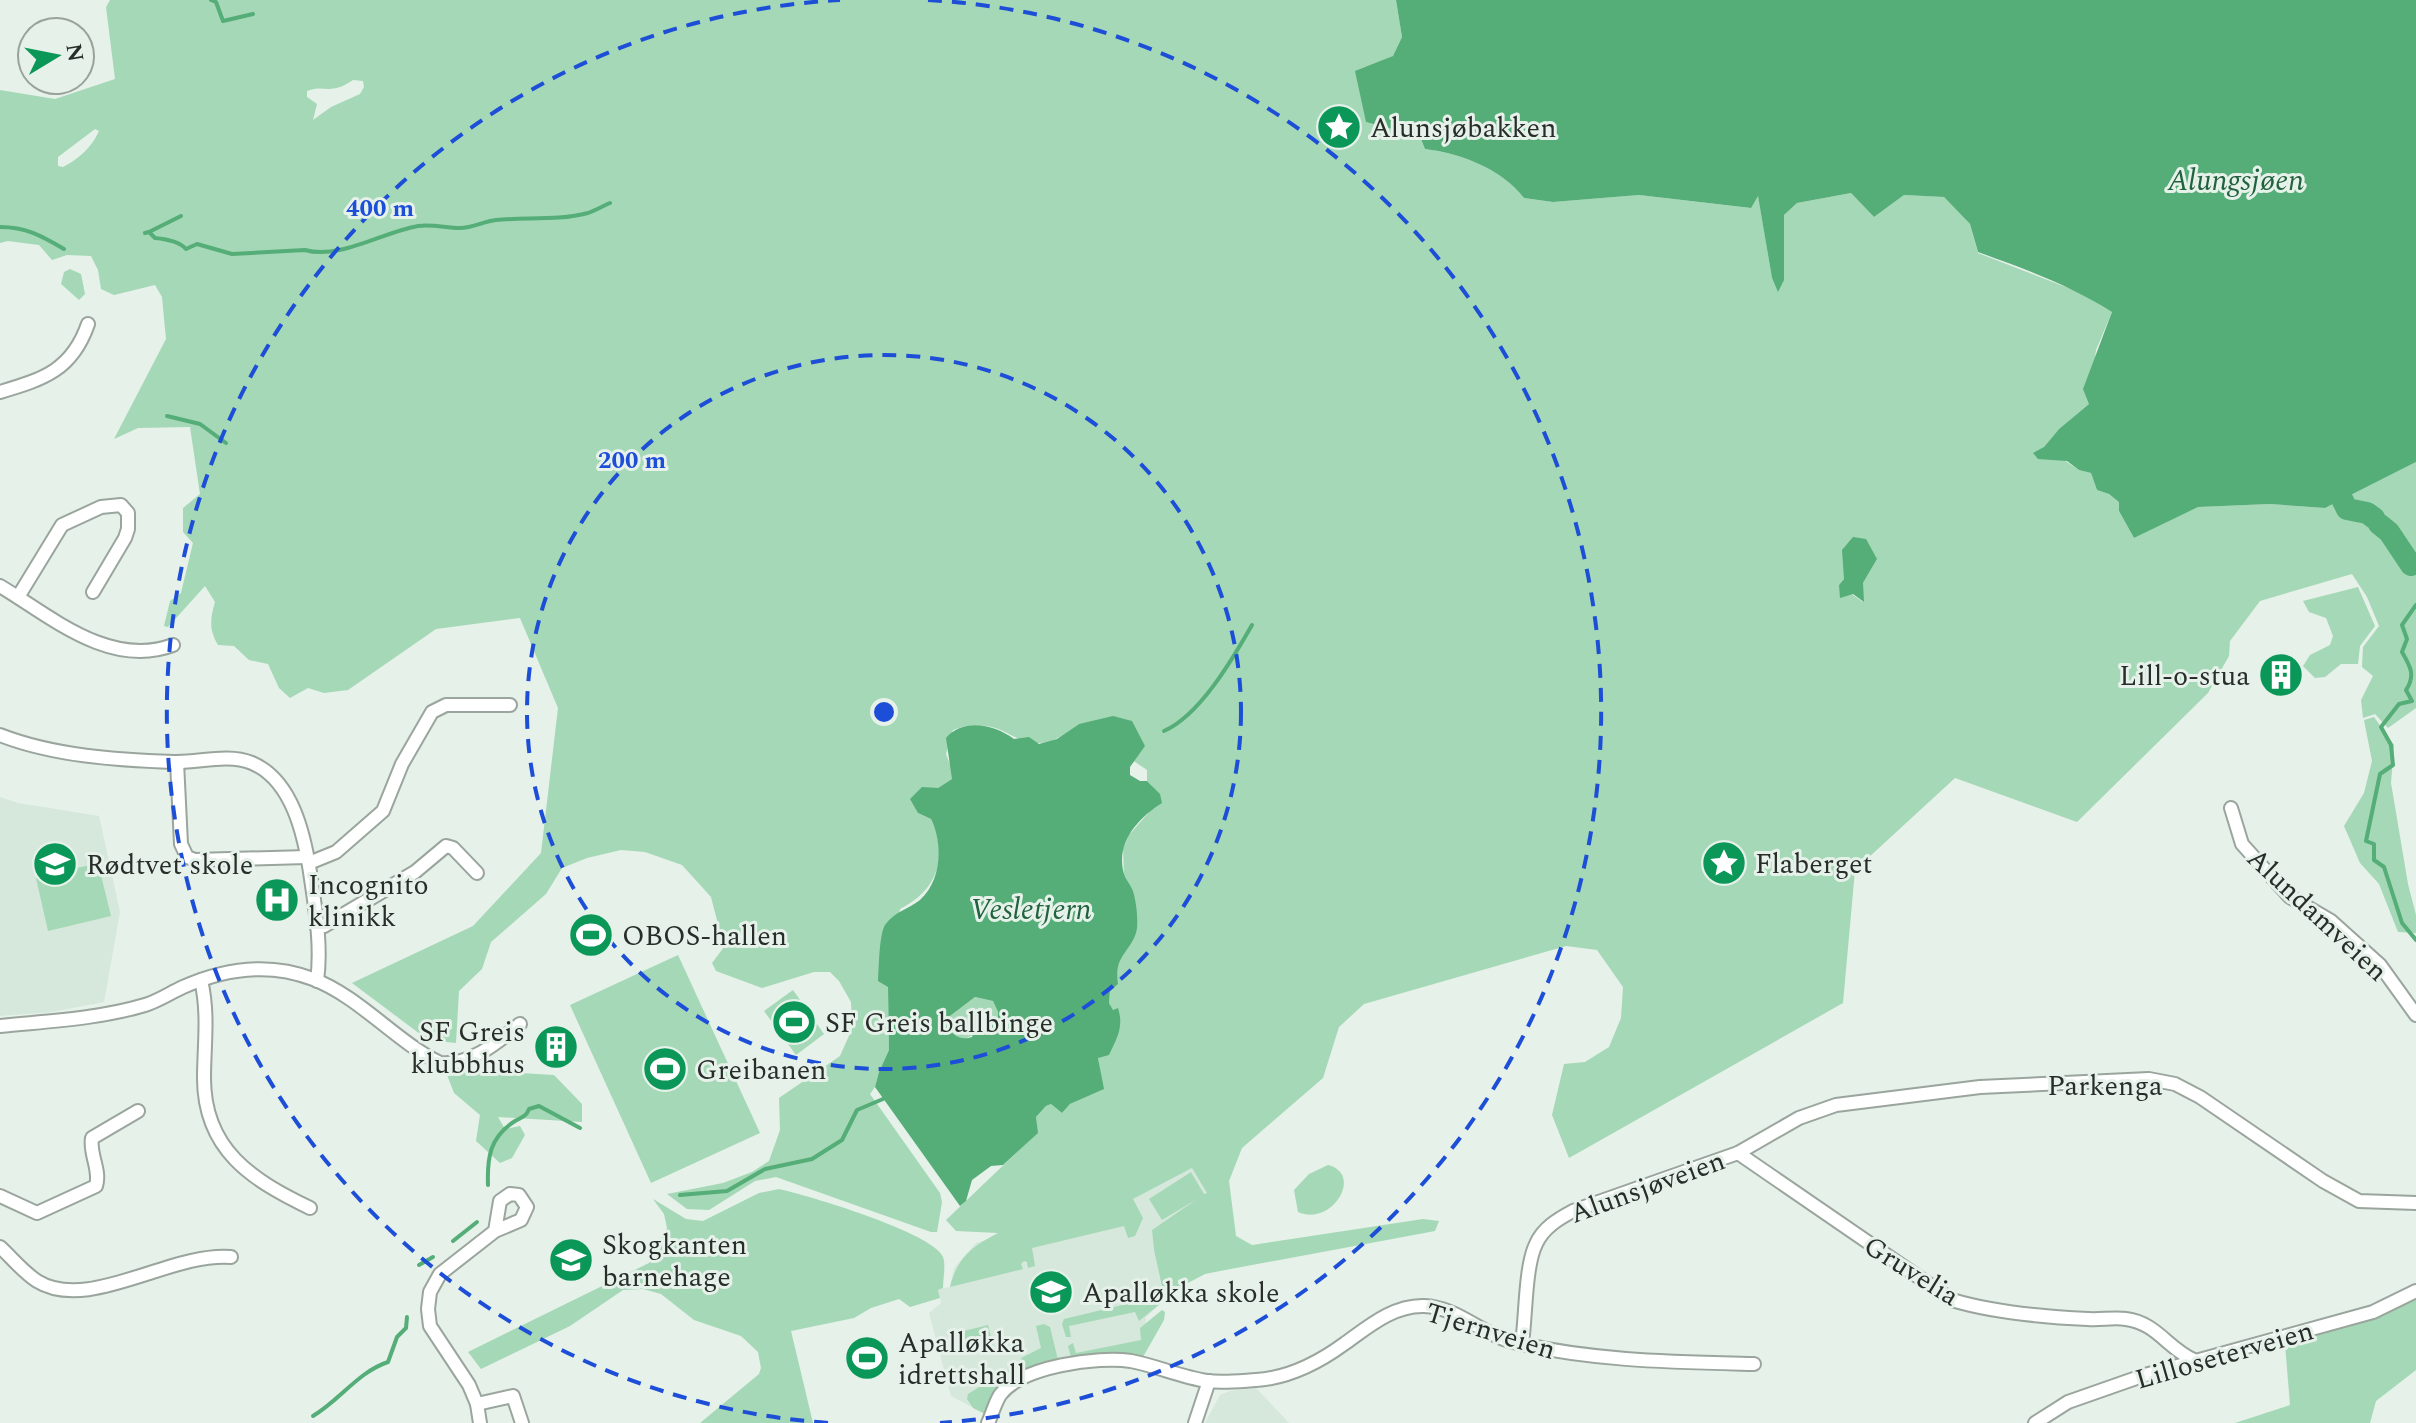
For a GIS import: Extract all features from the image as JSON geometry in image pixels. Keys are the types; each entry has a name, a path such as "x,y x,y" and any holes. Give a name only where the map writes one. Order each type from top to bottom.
{"street":[{"path":"0,392 43,378 65,364 83,340 88,324"},
{"path":"18,597 62,525 101,507 121,505 128,513 128,529 93,592"},
{"path":"0,586 80,635 101,644 144,651 173,645"},
{"path":"177,762 181,844 187,857 195,860 308,860 336,852 383,811 402,764 436,709 446,705 510,705"},
{"path":"0,735 14,741 93,757 177,762 228,758 252,763 272,776 293,809 308,860 317,927 317,981"},
{"name":"Alundamveien","path":"2231,808 2242,844 2290,897 2331,921 2380,965 2416,1015"},
{"path":"317,927 324,926 405,878 446,846 453,848 477,873"},
{"path":"0,1026 80,1018 146,1005 201,980 237,970 271,968 317,981 440,1063 459,1062 474,1056 520,1024"},
{"path":"201,980 207,1014 204,1091 211,1123 223,1145 242,1168 265,1185 310,1208"},
{"name":"Parkenga","path":"1858,1100 1980,1087 2149,1079 2175,1084 2200,1097 2323,1181 2359,1201 2416,1203"},
{"name":"Alunsjøveien","path":"1522,1343 1533,1251 1545,1230 1573,1211 1738,1153 1799,1118 1858,1100"},
{"path":"0,1196 37,1213 96,1186 98,1177 90,1147 92,1138 138,1111"},
{"name":"Gruvelia","path":"1738,1153 1952,1300 2048,1317 2125,1318 2155,1329 2178,1351 2194,1360"},
{"path":"480,1423 477,1404 469,1385 433,1335 428,1318 429,1300 440,1274 495,1231"},
{"path":"0,1247 35,1280 72,1292 96,1289 203,1257 231,1257"},
{"name":"Lilloseterveien","path":"2035,1423 2068,1402 2194,1360 2373,1312 2416,1291"},
{"name":"Tjernveien","path":"988,1423 1001,1394 1022,1379 1045,1370 1087,1359 1133,1362 1209,1381 1271,1379 1324,1357 1385,1316 1411,1307 1436,1307 1450,1311 1480,1329 1555,1352 1672,1362 1754,1364"},
{"path":"1195,1423 1209,1381"},
{"path":"477,1404 513,1396 522,1423"}],"shaded area":[{"path":"110,0 1396,0 1402,37 1393,56 1370,67 1366,122 1420,138 1425,149 1452,154 1479,164 1504,179 1524,198 1553,202 1639,195 1750,208 1758,195 1772,278 1778,291 1784,215 1797,203 1851,193 1874,217 1904,195 1944,197 1970,224 1978,253 2084,294 2112,312 2096,350 2089,404 2059,429 2044,447 2079,470 2091,473 2097,490 2120,502 2119,511 2134,538 2197,507 2270,504 2325,508 2416,462 2416,708 2388,728 2375,714 2363,718 2361,700 2373,676 2362,667 2363,647 2379,626 2367,597 2352,574 2260,601 2230,641 2229,656 2208,693 2077,822 1955,778 1855,870 1843,1003 1569,1158 1552,1115 1564,1064 1585,1062 1609,1047 1621,1018 1623,987 1597,950 1566,946 1364,1004 1339,1027 1323,1078 1242,1148 1229,1181 1236,1236 1252,1245 1423,1219 1439,1221 1435,1231 1205,1274 1165,1295 1166,1299 1139,1321 1135,1312 1069,1326 1071,1337 1066,1337 1062,1324 1064,1319 1164,1295 1152,1230 1197,1199 1162,1220 1149,1199 1191,1172 1204,1194 1207,1193 1192,1168 1133,1199 1143,1218 1135,1236 1128,1238 1124,1226 1032,1248 1035,1266 1028,1268 1024,1261 1021,1264 1023,1269 950,1287 957,1268 967,1254 998,1233 956,1231 946,1220 1037,1133 1036,1117 1046,1106 1051,1104 1062,1113 1070,1104 1103,1089 1098,1058 1117,1009 1113,1011 1109,1003 1110,991 1123,951 1131,943 1136,907 1133,891 1124,874 1123,849 1129,835 1150,811 1152,786 1147,781 1147,770 1079,724 1045,743 1024,741 985,726 953,730 946,754 952,779 938,788 918,813 931,819 939,859 931,883 913,902 900,909 888,986 889,1050 870,1094 940,1193 942,1202 937,1232 776,1177 755,1181 709,1210 687,1209 667,1194 723,1183 752,1172 769,1161 780,1130 779,1098 840,1056 852,1029 851,1002 830,972 814,972 762,988 716,971 712,963 724,947 711,897 682,865 645,852 621,850 562,868 546,894 491,942 482,969 459,991 456,1043 428,1040 352,983 473,926 541,853 558,708 520,618 436,629 348,690 324,693 308,688 290,698 279,688 268,664 249,660 234,646 218,645 211,624 215,602 205,586 168,627 164,626 170,601 181,593 193,543 183,532 183,508 200,494 190,427 138,428 114,439 166,339 162,297 155,285 114,295 101,289 98,270 91,256 67,255 52,260 39,245 8,241 0,243 0,90 16,93 16,96 55,99 96,96 96,85 115,79 106,7","holes":["353,80 363,81 360,94 331,107 313,120 317,104 307,97 307,91 333,89","95,129 99,131 89,147 69,164 58,166 58,157","1877,559 1863,583 1863,602 1839,585"]},
{"path":"70,269 81,274 85,294 79,300 61,284 64,272"},
{"path":"2358,587 2375,626 2360,646 2358,664 2341,664 2325,677 2315,678 2303,666 2310,655 2330,645 2333,636 2326,618 2309,612 2303,601"},
{"path":"2374,717 2394,745 2391,783 2416,915 2416,933 2398,932 2379,884 2360,863 2344,826 2364,793 2372,761 2364,720"},
{"name":"Rødtvet skole","path":"0,797 18,803 99,816 120,912 104,1002 52,1012 0,1016"},
{"path":"98,863 111,916 48,931 36,878"},
{"name":"Greibanen","path":"678,955 760,1133 651,1183 570,1005"},
{"name":"SF Greis ballbinge","path":"793,990 824,1034 796,1055 764,1011"},
{"path":"975,997 993,1001 998,1022 965,1039 953,1036 946,1026 946,1019"},
{"path":"461,1055 473,1070 554,1075 582,1104 582,1122 498,1117 505,1129 520,1126 525,1135 512,1158 500,1163 476,1141 480,1115 454,1093 444,1067"},
{"path":"1328,1165 1338,1170 1343,1178 1339,1198 1322,1212 1311,1215 1298,1212 1294,1190 1309,1174"},
{"name":"Apalløkka skole","path":"1192,1168 1208,1192 1152,1230 1166,1299 1146,1317 1143,1357 1094,1354 1057,1360 991,1404 985,1414 951,1396 929,1313 941,1303 938,1289 950,1287 954,1268 976,1243 1133,1199"},
{"path":"779,1189 895,1227 935,1247 944,1260 943,1288 938,1290 940,1298 910,1307 899,1299 871,1308 854,1318 791,1331 813,1423 700,1423 759,1374 758,1352 741,1336 694,1320 661,1294 643,1289 623,1290 570,1326 481,1369 468,1352 649,1263 667,1228 664,1214 653,1199 686,1219 703,1221 759,1193"},
{"path":"2416,1298 2416,1370 2376,1401 2370,1423 2235,1423 2290,1405 2285,1344 2370,1319"},
{"path":"1162,1310 1165,1312 1164,1320 1143,1357 1114,1353 1071,1357 1068,1346 1073,1343 1076,1353 1141,1340 1140,1328"},
{"path":"1044,1324 1050,1327 1058,1360 1018,1381 985,1414 973,1408 967,1399 968,1394 1007,1370 1023,1366 1021,1358 1041,1348 1036,1326"},
{"path":"988,1325 993,1346 961,1354 956,1333"},
{"path":"1256,1388 1289,1423 1205,1423 1220,1395"}],"water":[{"name":"Alungsjøen","path":"1396,0 2416,0 2416,462 2325,508 2270,504 2198,507 2134,538 2119,511 2119,502 2097,490 2091,473 2079,470 2067,461 2038,459 2033,453 2044,447 2059,429 2089,404 2083,389 2112,312 2064,286 1978,252 1970,224 1944,197 1904,195 1874,217 1851,193 1797,203 1784,215 1784,280 1778,292 1772,278 1758,196 1751,208 1639,195 1553,202 1524,198 1504,179 1479,164 1452,154 1425,149 1420,137 1366,122 1355,71 1393,56 1402,37"},
{"path":"1853,537 1866,539 1877,559 1863,583 1864,602 1853,594 1840,598 1839,585 1844,579 1842,550"},
{"name":"Vesletjern","path":"1113,716 1132,721 1145,746 1130,767 1130,775 1147,781 1160,794 1162,803 1137,824 1123,852 1124,874 1134,895 1137,923 1132,942 1118,966 1118,984 1110,991 1109,1003 1113,1010 1118,1008 1120,1015 1119,1032 1109,1055 1098,1058 1104,1089 1070,1104 1062,1113 1051,1104 1046,1106 1036,1117 1038,1133 1003,1165 991,1166 972,1180 966,1201 960,1206 875,1087 889,1050 888,987 878,981 883,930 893,916 916,903 927,892 938,861 939,850 931,819 918,813 910,799 922,787 938,788 952,779 946,738 961,728 979,725 1014,739 1029,737 1039,744 1057,739 1079,724","holes":["975,997 993,1001 998,1022 985,1030 974,1031 972,1037 957,1036 946,1026 946,1019"]}],"waterway":[{"path":"211,0 216,2 223,21 253,14"},
{"path":"145,233 176,242 186,249 197,244 232,254 318,252 346,248 418,226 460,228 496,220 565,217 588,213 610,203"},
{"path":"149,232 181,216"},
{"path":"0,227 34,233 64,249"},
{"path":"167,416 200,424 226,443"},
{"path":"2342,499 2347,509 2367,513 2374,518"},
{"path":"2379,524 2389,532 2411,565"},
{"path":"2416,605 2402,625 2407,639 2402,652 2411,675 2406,690 2412,701 2399,704 2381,727 2391,745 2393,765 2380,774 2366,841 2374,844 2374,860 2384,867 2402,923 2416,940"},
{"path":"1164,731 1190,713 1202,700 1225,670 1252,625"},
{"path":"680,1195 727,1191 765,1169 812,1159 842,1140 857,1110 883,1099"},
{"path":"488,1185 488,1165 495,1141 529,1109 539,1106 580,1128"},
{"path":"453,1241 477,1222"},
{"path":"419,1265 433,1257"},
{"path":"313,1416 367,1372 388,1362 397,1337 406,1328 407,1317"}],"place":[{"name":"Alunsjøbakken","path":"1339,127"},
{"name":"Lill-o-stua","path":"2281,675"},
{"name":"Flaberget","path":"1724,863"},
{"name":"Rødtvet skole","path":"55,864"},
{"name":"Incognito klinikk","path":"277,900"},
{"name":"OBOS-hallen","path":"591,935"},
{"name":"SF Greis ballbinge","path":"794,1022"},
{"name":"SF Greis klubbhus","path":"556,1047"},
{"name":"Greibanen","path":"665,1069"},
{"name":"Skogkanten barnehage","path":"571,1260"},
{"name":"Apalløkka skole","path":"1051,1292"},
{"name":"Apalløkka idrettshall","path":"867,1358"}]}
